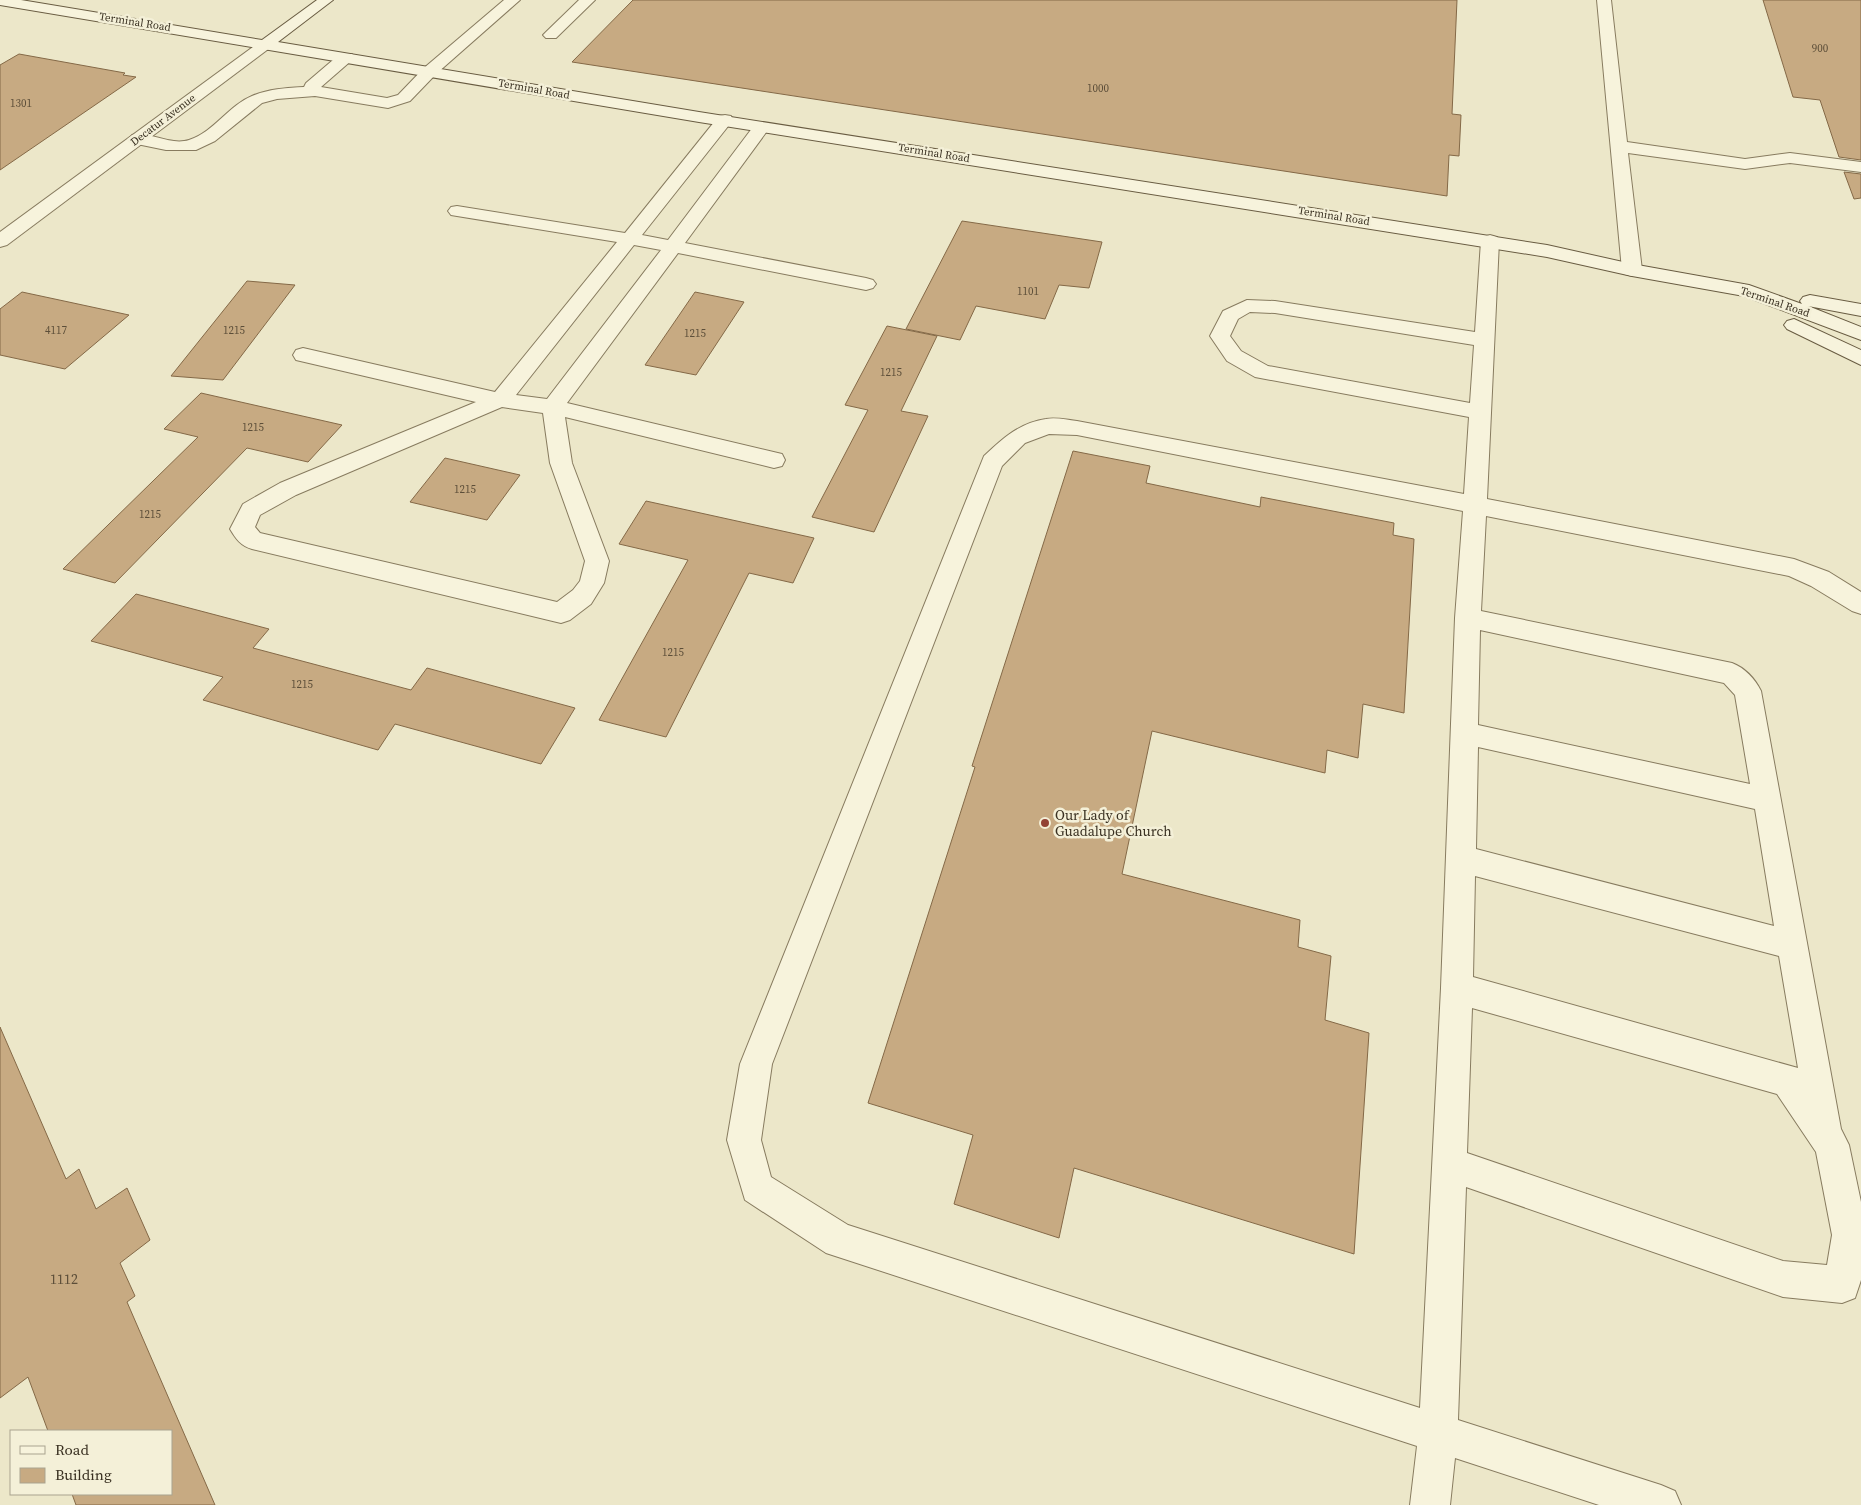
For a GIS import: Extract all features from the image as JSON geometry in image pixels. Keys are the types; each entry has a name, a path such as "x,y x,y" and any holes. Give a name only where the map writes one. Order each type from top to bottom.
{"main road":[{"name":"Decatur Avenue","path":"0,241 326,0"},
{"path":"138,139 166,145 190,146 208,137 256,100 276,94 315,91 388,103 404,98 430,71 513,0"},
{"path":"551,35 588,0"},
{"path":"1604,0 1632,270"},
{"name":"Terminal Road","path":"0,1 762,126 1547,251 1632,270 1749,291 1861,334"},
{"path":"315,91 312,86 346,57"},
{"path":"725,120 500,400 288,489 251,510 242,529 252,540 561,613 582,597 592,583 597,561 561,463 553,407 762,126"},
{"path":"1619,146 1744,164 1790,158 1861,167"},
{"path":"457,211 674,246 866,284"},
{"path":"1430,1505 1438,1432 1457,988 1468,618 1490,241"},
{"path":"1749,291 1861,310"},
{"path":"1749,291 1786,321 1861,358"},
{"path":"1479,412 1262,372 1234,356 1220,336 1230,315 1248,306 1275,307 1484,340"},
{"path":"303,355 500,400 553,407 774,460"},
{"path":"1662,1505 839,1240 757,1188 744,1140 756,1064 992,462 1017,438 1047,426 1077,428 1764,561 1794,568 1820,580 1861,604"},
{"path":"1468,618 1732,674 1748,690 1827,1137"},
{"path":"1464,733 1768,800"},
{"path":"1460,858 1793,945"},
{"path":"1450,1164 1783,1279 1842,1285 1850,1235 1832,1145 1787,1080 1457,988"}],"building":[{"path":"633,0 1457,0 1452,114 1461,115 1459,156 1449,155 1447,196 572,62"},
{"path":"1763,0 1861,0 1861,160 1839,157 1820,100 1793,97"},
{"path":"19,54 125,73 123,75 136,77 0,170 0,65"},
{"path":"1844,172 1861,174 1861,198 1854,199"},
{"path":"962,221 1102,242 1089,288 1059,285 1045,319 976,306 960,340 906,329"},
{"path":"247,281 295,285 223,380 171,376"},
{"path":"22,292 129,315 65,369 0,355 0,309"},
{"path":"695,292 744,302 696,375 645,365"},
{"path":"887,326 937,336 901,411 928,416 874,532 812,517 868,410 845,405"},
{"path":"201,393 342,425 308,462 247,448 115,583 63,569 198,437 164,429"},
{"name":"Our Lady of Guadalupe Church","path":"1073,451 1150,466 1146,483 1260,507 1261,497 1394,523 1393,535 1414,539 1404,713 1363,704 1358,758 1327,750 1325,773 1152,731 1122,874 1300,920 1298,947 1331,956 1325,1020 1369,1033 1354,1254 1074,1168 1059,1238 954,1204 973,1135 868,1103 975,767 972,766"},
{"path":"445,458 520,475 487,520 410,502"},
{"path":"646,501 814,538 793,583 749,573 666,737 599,720 688,560 619,544"},
{"path":"136,594 269,629 253,648 411,690 427,668 575,708 541,764 395,724 378,750 203,700 223,677 91,641"},
{"path":"0,1027 66,1179 79,1169 96,1209 127,1188 150,1240 120,1263 135,1296 127,1302 215,1505 76,1505 72,1495 172,1495 172,1430 48,1430 28,1377 0,1398"}],"place":[{"name":"Our Lady of Guadalupe Church","path":"1045,823"}]}
